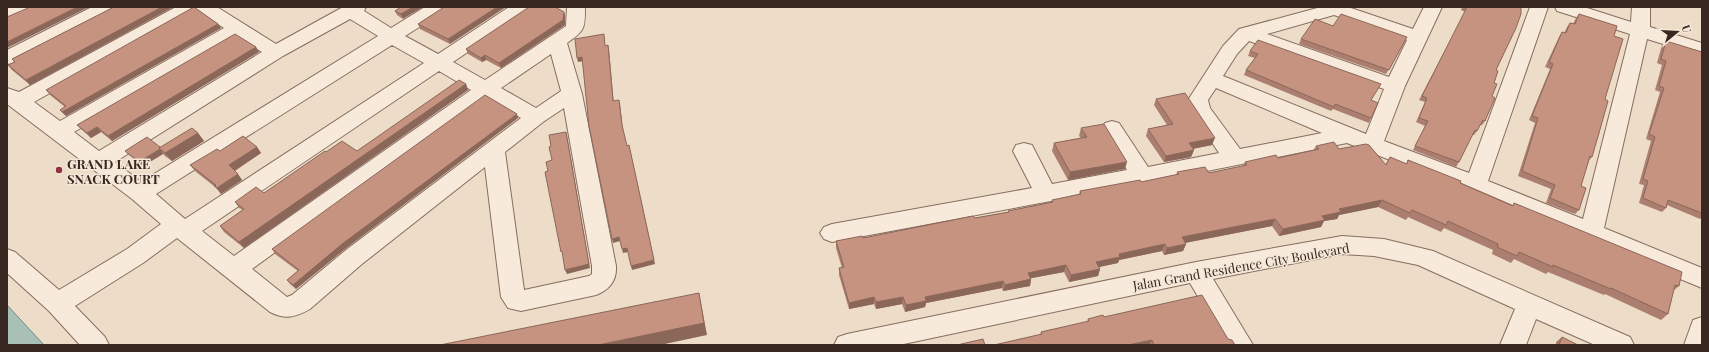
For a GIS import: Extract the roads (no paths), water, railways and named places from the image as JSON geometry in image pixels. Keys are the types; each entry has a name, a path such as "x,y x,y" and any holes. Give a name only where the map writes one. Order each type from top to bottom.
{"street":[{"path":"7,15 24,7"},
{"path":"7,58 106,7"},
{"path":"190,7 13,98 140,193 181,228 283,308 295,306 354,257 494,149 536,117 572,94"},
{"path":"204,7 276,52"},
{"path":"140,193 438,7"},
{"path":"58,304 181,228 522,7"},
{"path":"234,269 576,26 576,7"},
{"path":"1372,144 1395,86 1417,37 1433,7"},
{"path":"1476,184 1539,7"},
{"path":"1564,7 1702,50"},
{"path":"1591,232 1640,30 1641,7"},
{"path":"1234,157 1200,109 1198,100 1230,50 1246,33 1339,8 1417,37"},
{"path":"98,162 276,52 354,9 391,36 536,117"},
{"path":"58,132 237,29"},
{"path":"1246,33 1395,86"},
{"path":"494,149 513,297 518,301 522,301 598,283 605,274 604,266 572,94 557,40"},
{"path":"1212,79 1348,135 1476,184 1702,278"},
{"path":"1112,128 1142,176"},
{"path":"832,233 1142,176 1348,135"},
{"path":"1024,151 1046,194"},
{"name":"Jalan Grand Residence City Boulevard","path":"847,345 1196,272 1342,245 1362,245 1403,251 1425,258 1620,345"},
{"path":"7,259 58,304 96,345"},
{"path":"1196,272 1240,345"},
{"path":"1513,345 1529,305"},
{"path":"1697,345 1702,328"}],"place":[{"name":"GRAND LAKE SNACK COURT","path":"59,170"}]}
